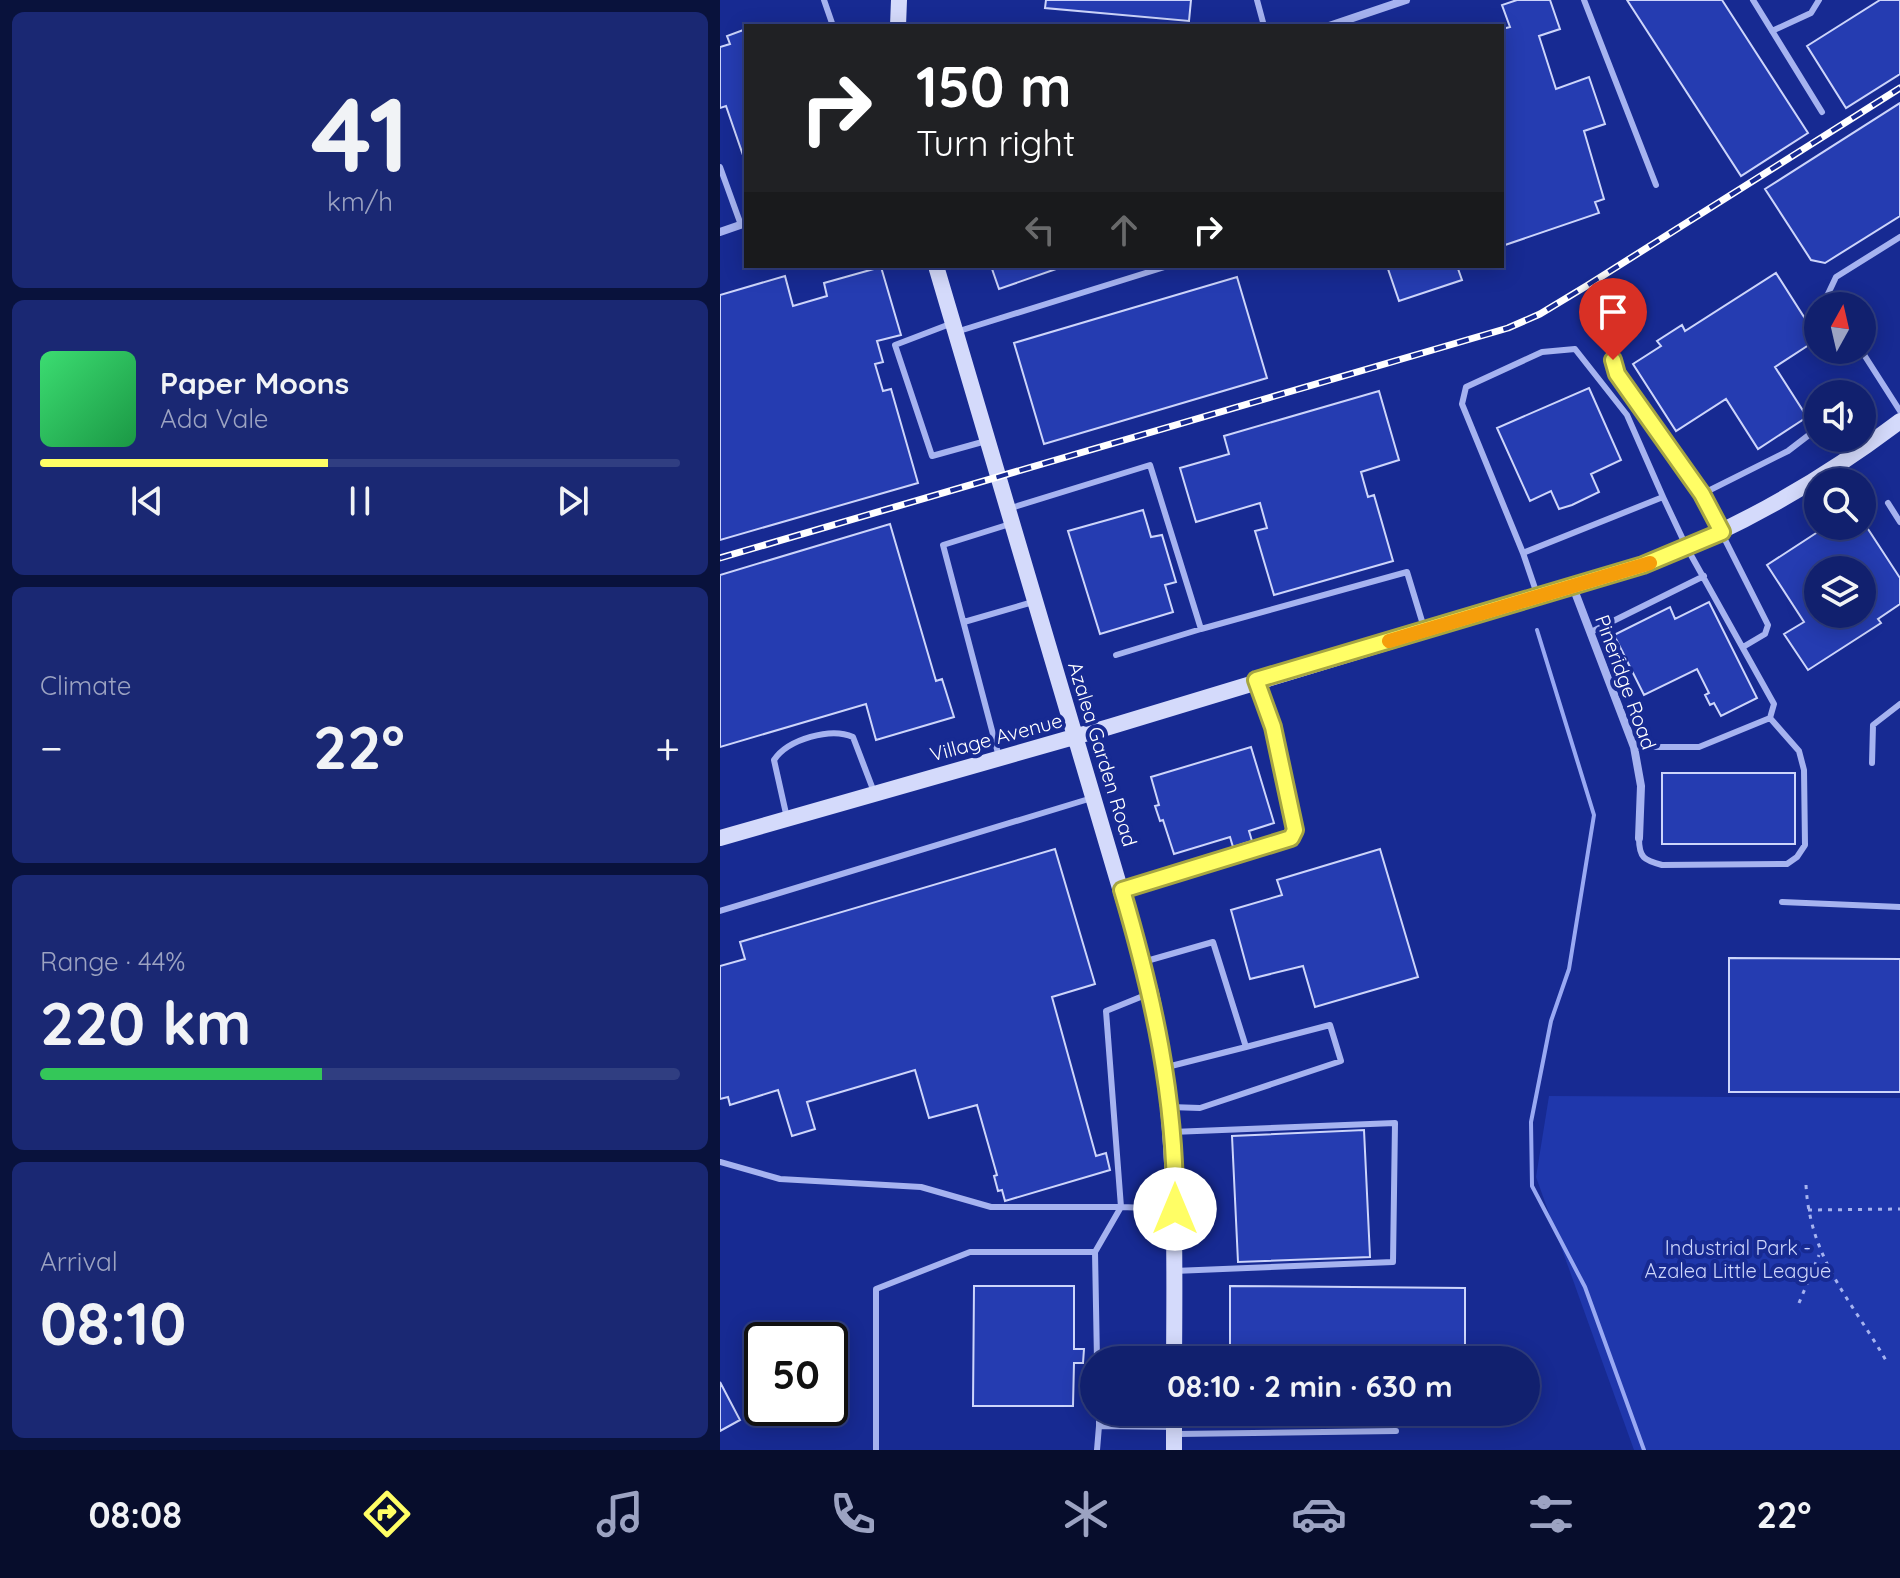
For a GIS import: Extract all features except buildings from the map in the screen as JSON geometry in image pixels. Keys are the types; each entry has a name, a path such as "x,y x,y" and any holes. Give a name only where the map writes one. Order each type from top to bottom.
{"street":[{"path":"898,24 899,0"},
{"path":"1334,24 1392,2 1406,0"},
{"path":"720,232 744,224"},
{"name":"Azalea Garden Road","path":"937,268 1151,993 1165,1067 1172,1132 1174,1346"},
{"name":"Village Avenue","path":"1876,439 1900,421"},
{"name":"Village Avenue","path":"720,838 1076,736 1573,587 1687,548 1722,532 1784,501 1858,452"},
{"name":"Pineridge Road","path":"1573,587 1634,747 1641,786 1639,838"}],"lane":[{"path":"824,0 832,24"},
{"path":"1257,0 1263,24"},
{"path":"1584,0 1656,185"},
{"path":"1753,0 1822,112"},
{"path":"1772,31 1811,13 1819,0"},
{"path":"720,167 744,224"},
{"path":"1829,292 1836,277 1900,237"},
{"path":"989,440 932,456 895,345 1161,268"},
{"path":"1637,300 1614,345 1617,374 1702,494 1768,625 1765,634 1743,647"},
{"path":"1538,598 1523,553 1462,404 1466,387 1542,352 1575,349 1627,415 1687,548 1774,704 1770,718"},
{"path":"1870,364 1900,411"},
{"path":"1702,494 1788,451 1804,439"},
{"path":"999,757 943,545 1011,516 1150,465 1201,629"},
{"path":"1523,553 1663,497"},
{"path":"1888,503 1900,522"},
{"path":"1116,655 1407,572 1425,631"},
{"path":"1591,632 1704,576"},
{"path":"964,622 1037,601"},
{"path":"1122,890 1291,838 1295,830 1286,777 1256,680"},
{"path":"1872,763 1873,725 1900,704"},
{"path":"1634,747 1699,747 1770,718"},
{"path":"1639,838 1639,853 1643,859 1662,865 1787,864 1797,857 1805,845 1804,770 1799,751 1770,718"},
{"path":"787,818 774,760 782,748 811,738 840,731 853,737 874,792"},
{"path":"720,911 778,890 1094,797"},
{"path":"1782,902 1900,907"},
{"path":"1143,962 1213,942 1246,1047"},
{"path":"1097,1346 1095,1252 1121,1207 1106,1011 1151,993"},
{"path":"1165,1067 1330,1025 1341,1061 1200,1108 1170,1107"},
{"path":"1172,1132 1395,1123 1393,1262 1174,1271"},
{"path":"720,1162 780,1179 921,1187 991,1207 1175,1209"},
{"path":"876,1450 876,1289 970,1252 1095,1252"},
{"path":"1097,1450 1099,1426 1174,1431 1396,1431"}],"path":[{"path":"1806,1185 1808,1210 1820,1253 1888,1364"},
{"path":"1808,1210 1900,1209"},
{"path":"1799,1303 1820,1253"}],"green space":[{"name":"Industrial Park - Azalea Little League","path":"1549,1096 1900,1098 1900,1450 1634,1450 1536,1177"}],"waterway":[{"path":"1537,630 1594,815 1569,969 1551,1021 1531,1122 1532,1186 1585,1287 1644,1450"}],"railway":[{"path":"720,558 1508,328 1540,314 1588,285 1900,88"}],"slow traffic":[{"path":"1389,641 1650,563"}],"route":[{"path":"1175,1209 1171,1112 1163,1049 1122,890 1291,838 1295,830 1286,777 1256,680 1643,565 1722,532 1702,494 1617,374 1613,360"}]}
